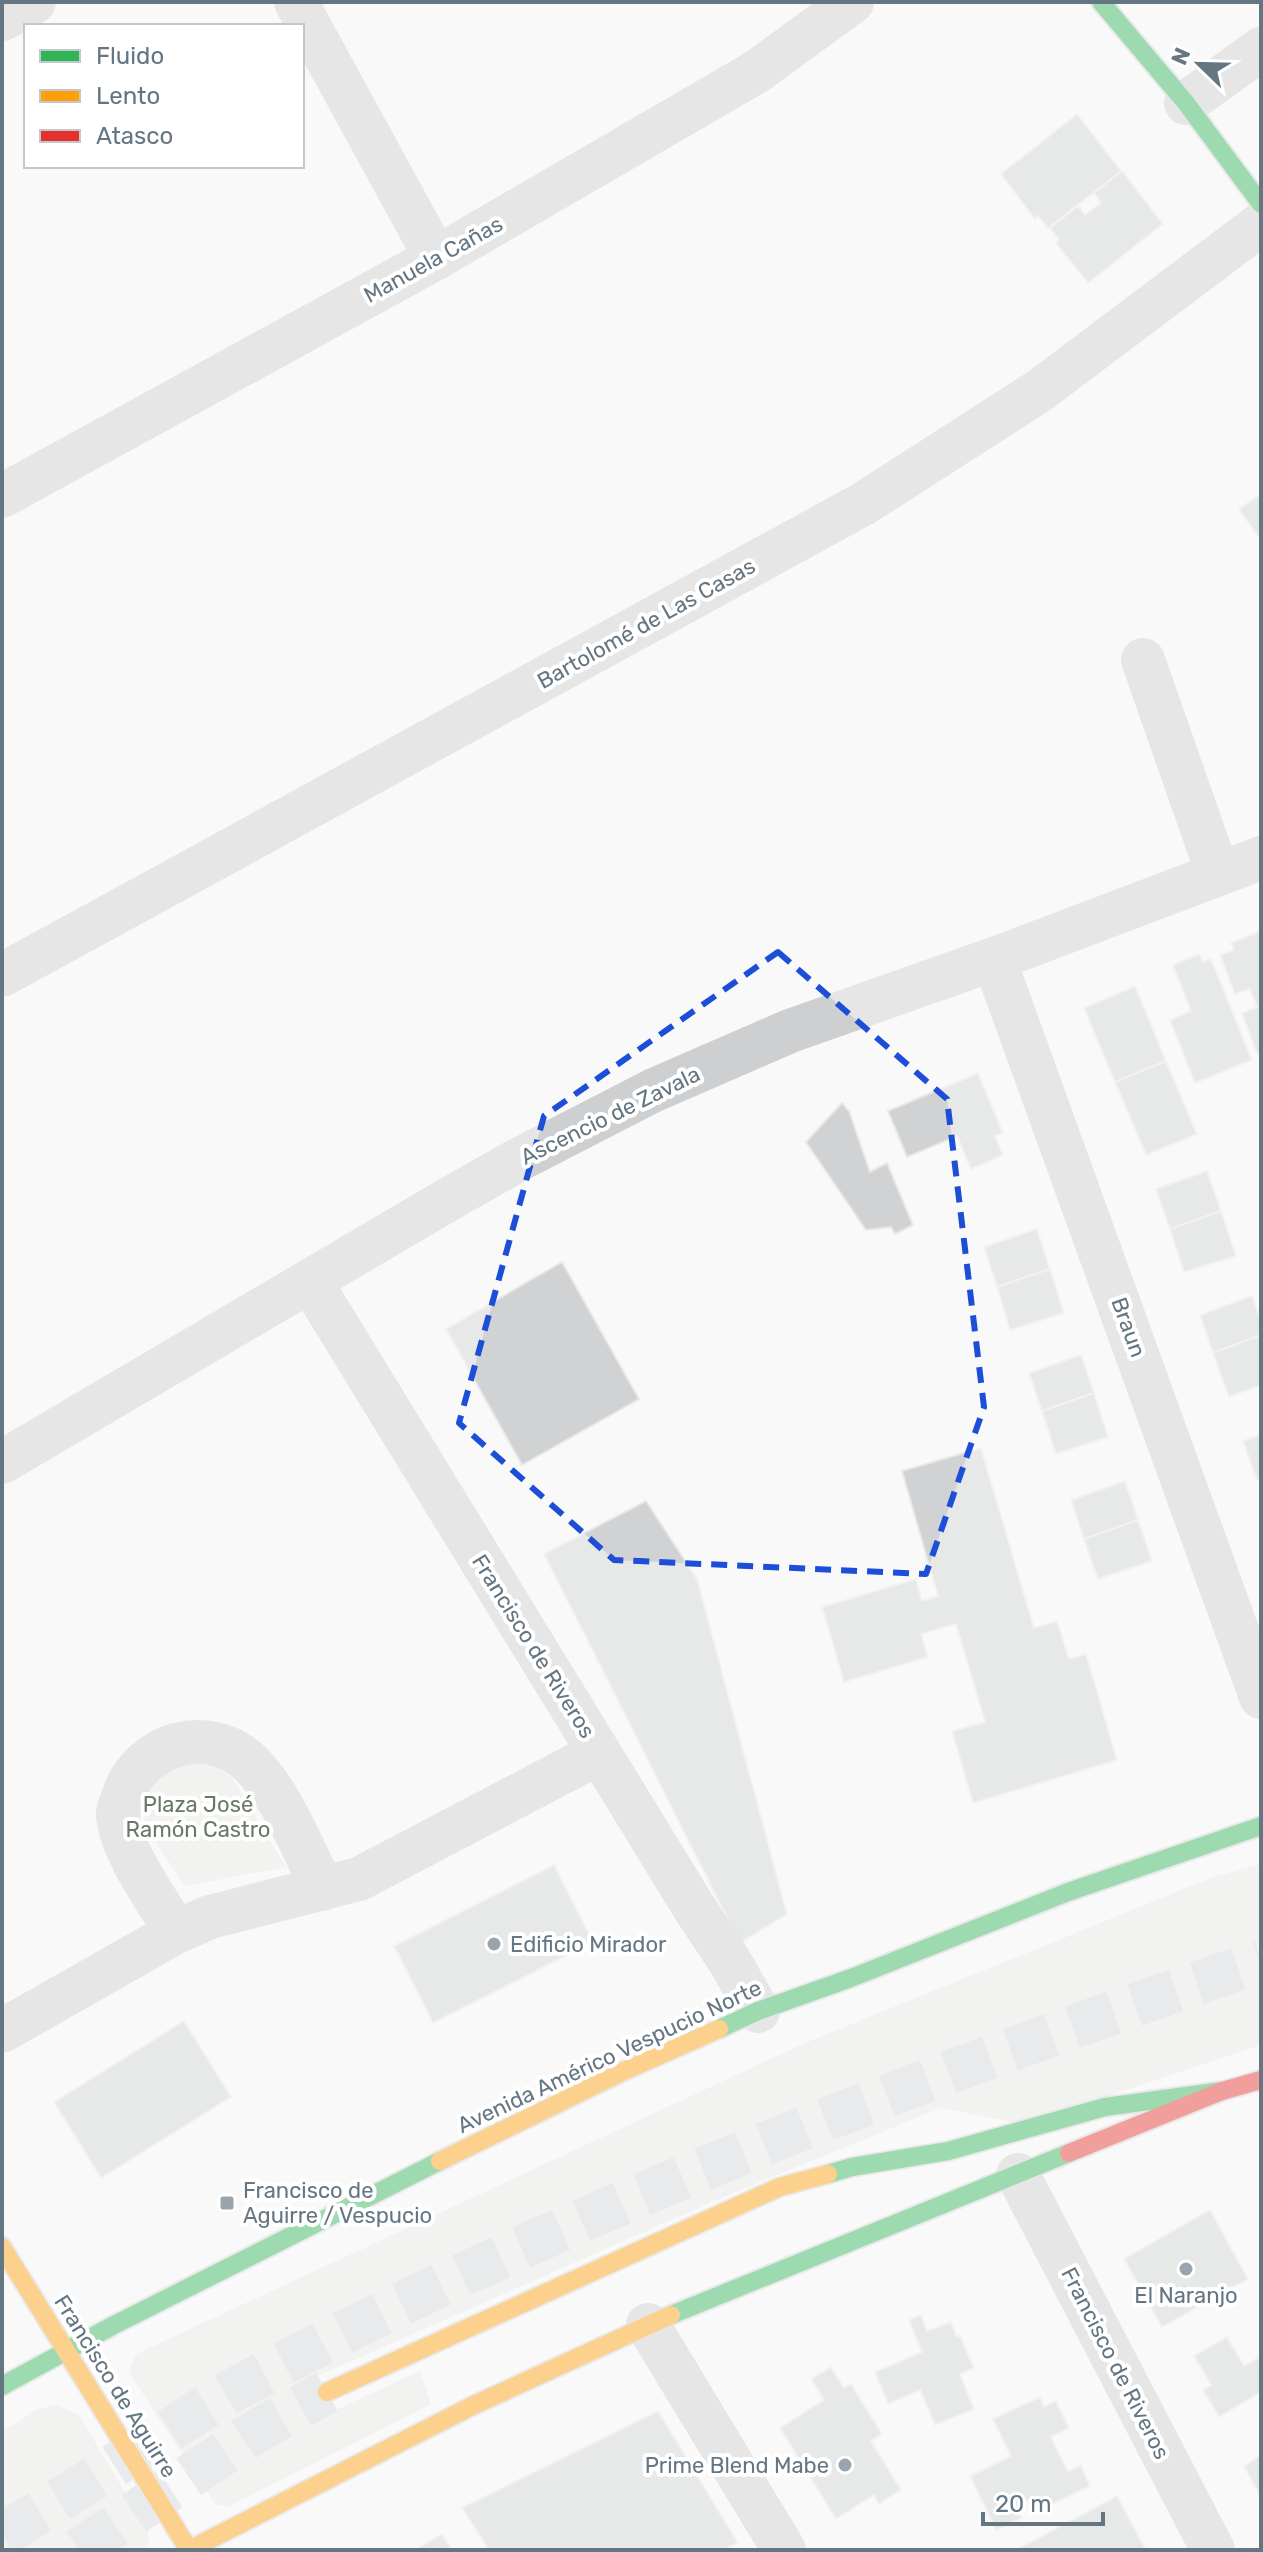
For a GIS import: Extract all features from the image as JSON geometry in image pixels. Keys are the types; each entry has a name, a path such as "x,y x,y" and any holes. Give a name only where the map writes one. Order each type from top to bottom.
{"main road":[{"path":"1101,2 1186,103 1261,204"},
{"name":"Avenida Américo Vespucio Norte","path":"2,2386 402,2179 624,2071 758,2011 851,1978 1068,1892 1261,1826"},
{"path":"189,2550 446,2419 648,2325 1222,2091 1261,2080"},
{"path":"327,2392 780,2187 852,2167 948,2151 1105,2107 1222,2091"},
{"name":"Francisco de Aguirre","path":"2,2247 189,2550"}],"street":[{"path":"2,19 34,2"},
{"path":"296,2 436,258"},
{"name":"Manuela Cañas","path":"2,496 436,258 756,72 852,2"},
{"path":"1186,103 1261,49"},
{"name":"Bartolomé de Las Casas","path":"2,975 863,504 1039,391 1261,224"},
{"path":"1143,660 1218,874"},
{"name":"Ascencio de Zavala","path":"2,1462 518,1160 652,1091 790,1031 994,959 1261,858"},
{"name":"Braun","path":"994,959 1261,1697"},
{"name":"Francisco de Riveros","path":"310,1281 758,2011"},
{"path":"176,1932 129,1852 117,1815 130,1778 159,1752 188,1741 223,1744 249,1762 272,1791 323,1889"},
{"path":"2,2031 176,1932 210,1917 359,1879 599,1753"},
{"name":"Francisco de Riveros","path":"1018,2175 1213,2550"},
{"path":"648,2325 784,2550"}],"highlighted area":[{"path":"778,952 947,1099 984,1407 926,1574 614,1560 459,1423 544,1116"}],"green space":[{"name":"Plaza José Ramón Castro","path":"191,1762 226,1767 286,1867 185,1886 143,1824 154,1778"},
{"path":"1261,1864 1261,2045 1024,2124 941,2108 719,2199 311,2379 327,2414 420,2371 431,2404 228,2507 213,2501 131,2376 129,2370 136,2354 805,2043 1213,1877"},
{"path":"57,2405 79,2415 148,2530 146,2550 2,2550 2,2432 38,2409"}],"building":[{"path":"1077,114 1121,171 1048,228 1038,216 1035,219 1001,174"},
{"path":"1122,171 1163,224 1088,283 1056,243 1059,240 1050,228 1078,206 1085,215 1101,203 1094,193"},
{"path":"1261,494 1261,539 1260,539 1239,509"},
{"path":"1261,931 1261,1052 1257,1054 1242,1013 1257,1007 1250,989 1235,994 1220,955 1234,950 1231,943"},
{"path":"1199,954 1203,962 1211,959 1252,1060 1195,1083 1170,1020 1191,1011 1173,965"},
{"path":"1135,986 1166,1061 1115,1082 1084,1008"},
{"path":"1166,1061 1197,1134 1146,1155 1115,1082"},
{"path":"978,1073 1003,1133 995,1136 1003,1155 971,1169 957,1136 907,1157 888,1111"},
{"path":"842,1103 849,1111 870,1172 887,1163 913,1225 895,1234 891,1227 866,1230 806,1142"},
{"path":"1207,1171 1221,1211 1170,1229 1156,1189"},
{"path":"1221,1211 1236,1256 1184,1272 1170,1229"},
{"path":"1037,1229 1050,1269 997,1287 984,1247"},
{"path":"562,1262 639,1399 522,1465 446,1329"},
{"path":"1050,1269 1064,1313 1010,1330 997,1287"},
{"path":"1252,1296 1261,1321 1261,1335 1213,1353 1200,1315"},
{"path":"1261,1335 1261,1385 1229,1397 1213,1353"},
{"path":"1081,1355 1094,1393 1042,1411 1029,1373"},
{"path":"1094,1393 1108,1437 1056,1454 1042,1411"},
{"path":"1261,1435 1261,1478 1257,1480 1243,1441"},
{"path":"981,1448 1034,1628 1057,1621 1069,1659 1086,1654 1117,1760 973,1803 952,1731 985,1722 956,1624 921,1634 928,1657 844,1682 822,1607 916,1579 922,1601 938,1596 902,1471"},
{"path":"1125,1481 1138,1520 1084,1539 1071,1500"},
{"path":"646,1501 697,1579 787,1914 740,1943 544,1554"},
{"path":"1138,1520 1152,1561 1098,1579 1084,1539"},
{"name":"Edificio Mirador","path":"554,1865 593,1942 433,2023 394,1946"},
{"path":"184,2021 231,2097 101,2178 54,2102"},
{"name":"El Naranjo","path":"1210,2210 1248,2279 1162,2327 1124,2259"},
{"path":"921,2315 927,2331 951,2322 974,2368 960,2374 974,2409 935,2425 920,2390 888,2404 875,2372 922,2352 909,2320"},
{"path":"1227,2337 1244,2366 1258,2358 1261,2364 1261,2392 1219,2417 1203,2390 1211,2385 1194,2356"},
{"name":"Prime Blend Mabe","path":"831,2367 844,2388 851,2384 882,2434 871,2441 901,2490 879,2504 874,2495 836,2519 780,2428 824,2400 811,2379"},
{"path":"1040,2397 1044,2407 1056,2401 1069,2428 1051,2437 1068,2472 1081,2465 1090,2486 1037,2512 1031,2499 1016,2506 1022,2518 996,2530 970,2476 1011,2456 993,2419"},
{"path":"658,2411 738,2543 723,2550 489,2550 462,2508"},
{"path":"1261,2455 1261,2498 1244,2466"},
{"path":"1117,2496 1146,2550 1016,2550"},
{"path":"442,2534 452,2550 415,2550"}],"tunnel":[{"path":"2,2535 239,2387 487,2263 741,2153 999,2054 1261,1961"},
{"path":"79,2550 260,2429 327,2392"}],"traffic: fast":[{"path":"1101,2 1186,103 1261,204"},
{"path":"719,2029 758,2011 851,1978 1068,1892 1261,1826"},
{"path":"828,2174 948,2151 1105,2107 1222,2091"},
{"path":"671,2315 1069,2153"},
{"path":"2,2386 114,2325 440,2161"}],"traffic: slow":[{"path":"440,2161 624,2071 719,2029"},
{"path":"327,2392 780,2187 828,2174"},
{"path":"2,2247 189,2550"},
{"path":"189,2550 474,2405 671,2315"}],"traffic: jam":[{"path":"1069,2153 1222,2091 1261,2080"}],"place":[{"name":"Edificio Mirador","path":"494,1944"},
{"name":"Francisco de Aguirre / Vespucio","path":"227,2203"},
{"name":"El Naranjo","path":"1186,2269"},
{"name":"Prime Blend Mabe","path":"845,2465"}]}
